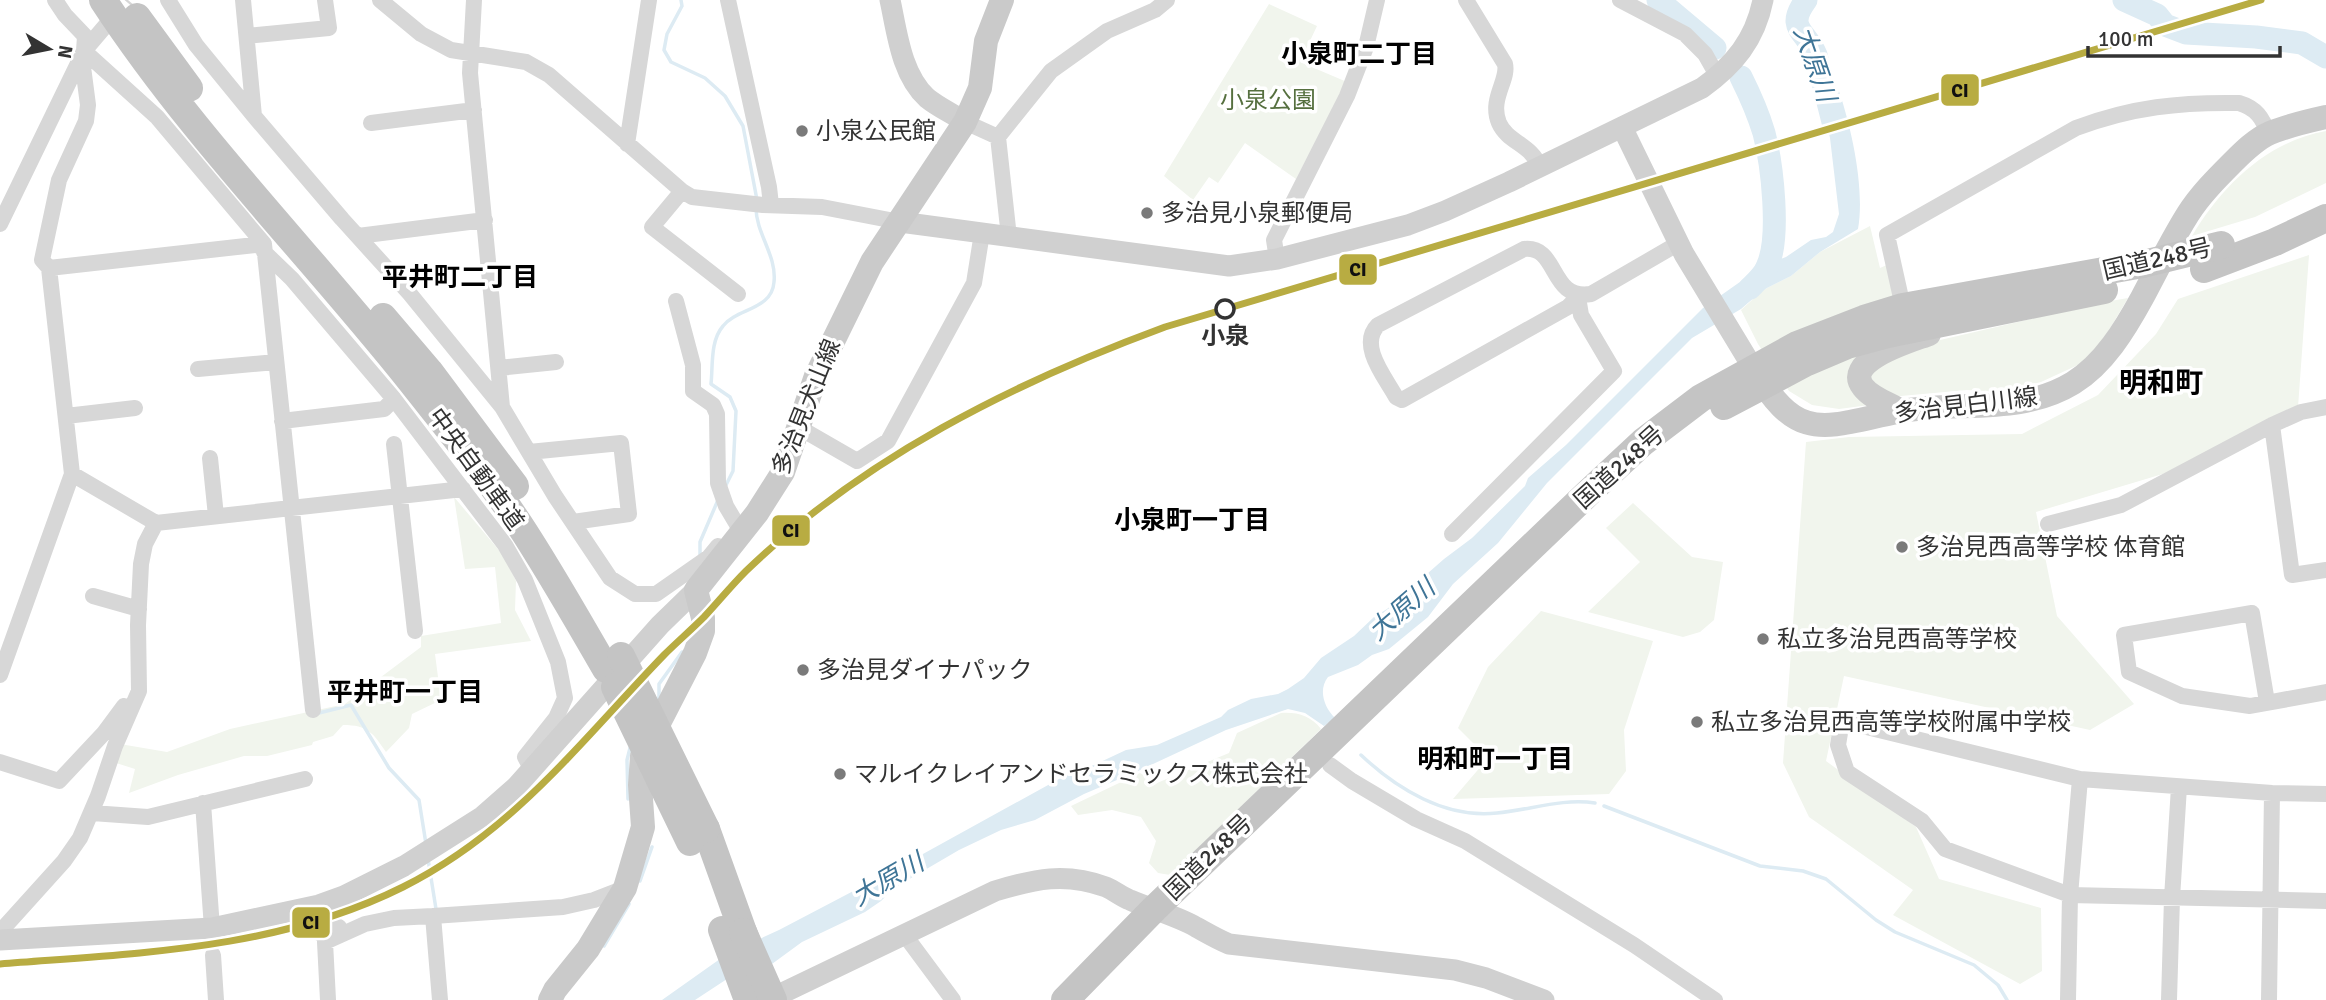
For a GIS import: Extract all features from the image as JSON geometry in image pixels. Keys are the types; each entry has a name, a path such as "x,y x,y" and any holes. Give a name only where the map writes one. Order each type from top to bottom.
{"highway":[{"name":"中央自動車道","path":"125,0 196,97 429,371 493,454 538,520 614,663 698,836 735,929 748,1000"},
{"name":"中央自動車道","path":"105,12 194,124 351,308 484,474 614,663"},
{"name":"国道248号","path":"1091,1000 1163,914 1643,442 1702,398 1807,362 1847,345 1979,316 2141,274 2291,217 2326,199"},
{"name":"国道248号","path":"1065,1000 1330,765 1643,464 1797,345 1903,307 2141,274 2204,269 2265,246 2326,218"},
{"path":"735,929 770,1000"}],"main road":[{"name":"多治見犬山線","path":"689,588 739,528 757,513 783,472 816,376 872,262 965,122 980,88 986,41 996,2"},
{"name":"多治見白川線","path":"1758,377 1788,413 1801,421 1829,426 1901,411 2013,404 2046,396 2074,383 2097,363 2116,341 2188,213 2237,158 2269,134 2326,117"},
{"path":"1901,411 1864,388 1860,377 1868,361 1885,351 1979,316"},
{"path":"550,1000 588,949 625,888 643,827 640,785 642,757 695,653 703,631 703,618 689,588"}],"street":[{"path":"0,675 72,474 49,268 42,260 59,180 86,121 88,105 83,55 85,36 55,0"},
{"path":"168,0 196,45 254,116 410,294 502,407 610,578 635,594 656,594 689,588"},
{"path":"243,0 254,116"},
{"path":"247,36 329,28 324,0"},
{"path":"380,0 421,34 451,50 526,62 538,68 692,197 761,205 822,207 900,222 1229,266 1277,259 1408,225 1446,211 1702,88 1739,55 1752,37 1763,0"},
{"path":"474,0 470,74 502,407"},
{"path":"627,144 649,0"},
{"path":"728,0 769,187 761,205"},
{"path":"890,0 910,75 927,97 965,122 998,137"},
{"path":"1009,237 998,137 1051,71 1107,31 1155,10 1167,0"},
{"path":"1277,259 1274,240 1351,86 1366,47 1377,0"},
{"path":"1466,0 1507,71 1496,102 1499,122 1507,134 1532,152 1541,167"},
{"path":"1620,0 1685,34 1705,54 1718,76"},
{"path":"0,224 105,12"},
{"path":"83,55 157,117 264,248 394,399 505,545 525,580 558,662 565,698 556,718 525,757 532,770"},
{"path":"1903,307 1887,235 2076,128 2105,117 2147,108 2186,103 2239,103 2250,106 2257,112 2269,134"},
{"path":"371,123 474,110"},
{"path":"1622,127 1682,249 1758,377"},
{"path":"682,191 652,227 738,294"},
{"path":"358,236 485,220"},
{"path":"798,427 857,461 888,442 974,283 982,233"},
{"path":"49,268 264,248"},
{"path":"264,248 313,710"},
{"path":"1451,534 1614,371 1581,315 1578,297 1568,291 1541,252 1534,248 1524,249 1378,325 1371,332 1371,351 1396,397 1402,400 1568,307 1578,297 1591,294 1682,249"},
{"path":"0,940 212,928 289,912 344,896 416,859 483,816 532,770 660,625 709,557 739,528 726,506 718,483 718,414 713,405 693,391 693,365 676,301"},
{"path":"198,369 276,362"},
{"path":"499,368 556,362"},
{"path":"282,421 384,409 394,399"},
{"path":"2048,524 2121,505 2272,425 2301,412 2326,407"},
{"path":"66,416 135,408"},
{"path":"2272,425 2292,575 2326,570"},
{"path":"529,453 621,443 629,514 573,522"},
{"path":"394,444 415,631"},
{"path":"210,458 216,516"},
{"path":"72,474 156,523 463,489"},
{"path":"0,932 64,861 80,838 92,813 115,746 138,691 139,609 145,544 156,523"},
{"path":"93,596 139,609"},
{"path":"2267,702 2252,613 2124,635 2129,672 2182,696 2250,706 2326,692"},
{"path":"0,762 59,781 104,733 125,703 138,691"},
{"path":"2326,794 2272,793 2080,779 1842,721 1838,744 1847,772 1922,821 1945,849 2070,895 2326,901"},
{"path":"1330,765 1416,819 1465,841 1634,945 1715,1000"},
{"path":"92,813 148,817 305,779"},
{"path":"2068,1000 2070,895 2080,779"},
{"path":"2169,1000 2179,787"},
{"path":"2269,1000 2272,793"},
{"path":"203,803 212,928"},
{"path":"770,1000 995,891 1035,879 1066,878 1094,883 1195,926 1212,938 1229,944 1455,970 1486,978 1544,1000"},
{"path":"289,912 319,933 348,925 394,918 563,907 594,900 625,888"},
{"path":"433,916 440,1000"},
{"path":"328,1000 325,942 365,924"},
{"path":"904,934 953,1000"},
{"path":"213,955 216,1000"}],"green space":[{"name":"小泉公園","path":"1269,4 1317,26 1300,62 1347,82 1296,179 1245,143 1218,183 1209,177 1193,200 1164,176"},
{"path":"2326,131 2326,183 2255,217 2192,236 2217,200 2248,169 2284,145"},
{"path":"1870,226 1880,268 1889,264 1910,347 2128,298 2099,347 2078,365 2041,382 2003,392 1967,390 1901,396 1869,405 1839,409 1812,405 1789,391 1758,344 1741,310 1763,290 1791,276 1820,252"},
{"path":"2309,255 2298,407 2176,470 2036,512 2057,616 2134,704 2090,730 1844,676 1826,761 1916,827 1939,879 2041,908 2042,971 2020,984 1893,915 1913,890 1809,817 1783,763 1806,442 1849,437 2022,434 2098,395 2156,334 2178,299"},
{"path":"454,497 503,555 516,581 515,610 531,641 435,654 441,700 412,714 409,728 386,752 369,731 343,725 333,736 313,742 312,745 267,756 244,756 178,775 129,793 135,769 113,762 120,744 167,752 230,729 345,704 421,647 421,636 501,623 495,567 465,569"},
{"path":"1633,503 1692,557 1723,562 1714,620 1700,632 1683,637 1588,612 1640,562 1606,528"},
{"path":"1541,611 1653,641 1624,730 1626,771 1609,794 1453,799 1488,758 1458,728 1488,667"},
{"path":"1281,713 1304,716 1321,729 1170,875 1158,873 1149,863 1156,841 1141,817 1112,810 1078,815 1071,806 1140,773 1157,783 1229,753 1237,733"}],"water":[{"path":"1839,91 1856,160 1860,196 1858,229 1820,252 1791,276 1763,290 1741,309 1692,338 1547,483 1498,543 1453,584 1428,617 1389,649 1328,677 1323,693 1328,709 1335,718 1324,726 1305,713 1288,709 1226,730 1084,794 1035,820 1001,830 959,850 894,888 865,912 802,942 757,975 727,979 695,1000 662,1000 727,954 903,865 1068,774 1126,750 1157,745 1221,717 1228,710 1251,699 1278,694 1304,678 1321,658 1354,636 1472,538 1525,486 1528,478 1566,445 1703,308 1764,265 1786,257 1811,240 1826,237 1833,232 1839,214 1830,138 1820,96"}],"waterway":[{"path":"681,0 682,6 667,34 664,50 671,62 705,78 725,96 743,126 757,200"},
{"path":"1658,0 1715,48"},
{"name":"大原川","path":"1806,0 1797,17 1797,24 1816,55 1833,122"},
{"name":"大原川","path":"2124,0 2157,15 2165,25 2186,33 2302,43 2326,57"},
{"path":"1741,77 1764,133 1774,201 1771,254 1764,273 1750,288"},
{"path":"725,487 733,471 736,411 730,397 711,384 713,354 716,339 723,326 737,315 761,303 772,291 774,272 756,208"},
{"path":"700,556 700,542 718,500"},
{"path":"656,701 659,697 659,684 682,652"},
{"path":"319,713 351,705 389,768 419,800 426,844"},
{"path":"628,799 627,760 630,748"},
{"path":"1361,755 1406,790 1423,799 1459,811 1497,813 1558,803 1595,803"},
{"path":"1604,806 1760,866 1803,871 1826,879 1895,932 1974,965 1998,985 2007,1000"},
{"path":"640,881 652,847"},
{"path":"428,859 436,909"},
{"path":"604,946 629,904"}],"tunnel":[{"path":"111,20 128,0"}],"transit line":[{"name":"CI","path":"0,964 154,951 256,936 355,908 403,887 479,840 512,812 544,783 746,571 791,530 839,493 890,459 996,399 1108,349 1165,327 2261,0"}],"place":[{"name":"小泉公民館","path":"802,131"},
{"name":"多治見小泉郵便局","path":"1147,213"},
{"name":"小泉","path":"1225,309"},
{"name":"多治見西高等学校 体育館","path":"1902,547"},
{"name":"私立多治見西高等学校","path":"1763,639"},
{"name":"多治見ダイナパック","path":"803,670"},
{"name":"私立多治見西高等学校附属中学校","path":"1697,722"},
{"name":"マルイクレイアンドセラミックス株式会社","path":"840,774"}],"district":[{"name":"小泉町二丁目","path":"1359,55"},
{"name":"平井町二丁目","path":"460,278"},
{"name":"明和町","path":"2161,383"},
{"name":"小泉町一丁目","path":"1192,521"},
{"name":"平井町一丁目","path":"405,693"},
{"name":"明和町一丁目","path":"1495,760"}]}
